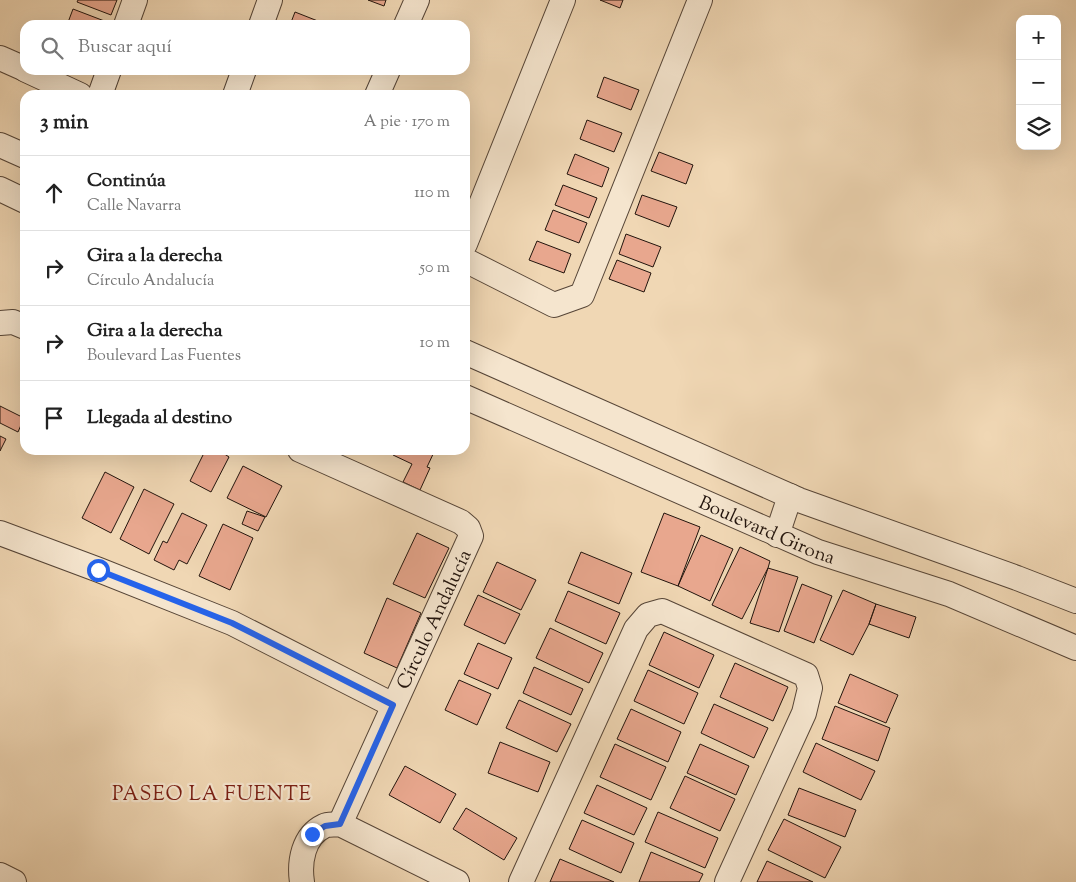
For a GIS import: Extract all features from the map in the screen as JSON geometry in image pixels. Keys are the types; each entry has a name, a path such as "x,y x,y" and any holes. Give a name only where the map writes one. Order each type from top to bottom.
{"street":[{"path":"128,20 135,0"},
{"path":"263,20 270,0"},
{"path":"408,20 417,0"},
{"path":"470,232 563,0"},
{"path":"470,263 554,305 582,295 700,0"},
{"path":"0,58 20,67"},
{"path":"37,75 69,90"},
{"path":"102,90 107,75"},
{"path":"237,90 242,75"},
{"path":"379,90 386,75"},
{"path":"0,145 20,154"},
{"path":"0,189 20,199"},
{"path":"0,323 12,322 20,325"},
{"name":"Boulevard Girona","path":"470,354 799,500 1076,601"},
{"name":"Boulevard Girona","path":"470,399 818,552 949,594 1076,648"},
{"name":"Círculo Andalucía","path":"311,455 461,522 468,528 471,536 340,824"},
{"path":"777,535 790,496"},
{"path":"0,533 232,623 393,705"},
{"path":"521,882 636,629 648,615 662,611 806,675 810,688 804,713 727,882"},
{"path":"302,882 300,869 302,854 312,834 325,826 340,824 457,882"},
{"path":"0,875 14,882"}],"building":[{"path":"78,0 117,0 111,15 77,2"},
{"path":"368,0 386,0 384,6"},
{"path":"600,0 623,0 620,8"},
{"path":"73,9 102,20 69,20"},
{"path":"295,12 315,20 292,20"},
{"path":"604,77 639,90 631,110 597,97"},
{"path":"587,120 622,133 614,152 580,139"},
{"path":"659,152 693,165 686,184 651,171"},
{"path":"575,154 609,168 602,187 567,174"},
{"path":"563,185 597,198 589,218 555,205"},
{"path":"642,195 677,207 669,227 635,214"},
{"path":"553,210 587,223 579,243 545,230"},
{"path":"626,234 661,247 653,267 619,254"},
{"path":"537,241 571,254 564,273 529,260"},
{"path":"617,260 651,273 644,292 609,279"},
{"path":"0,406 20,416 18,432 0,423"},
{"path":"0,436 6,439 0,451"},
{"path":"203,455 226,455 229,457 211,492 190,481"},
{"path":"393,455 433,455 427,467 430,468 420,490 403,482 412,464"},
{"path":"243,466 282,486 266,517 227,498"},
{"path":"105,472 134,487 111,533 82,518"},
{"path":"144,489 174,504 149,554 120,539"},
{"path":"247,511 265,517 258,531 242,524"},
{"path":"182,513 207,525 187,564 179,560 174,570 154,560 163,541 167,543"},
{"path":"664,513 700,527 678,586 641,572"},
{"path":"223,524 253,538 230,590 199,576"},
{"path":"417,533 449,548 425,598 393,584"},
{"path":"701,535 733,549 710,601 678,586"},
{"path":"740,547 770,561 742,619 712,605"},
{"path":"581,552 632,573 619,604 568,583"},
{"path":"497,562 536,580 521,610 483,592"},
{"path":"768,568 798,577 779,632 750,623"},
{"path":"802,584 832,596 814,643 784,631"},
{"path":"843,590 876,604 869,624 853,655 820,640"},
{"path":"568,591 620,613 606,644 555,621"},
{"path":"478,595 520,614 505,644 464,625"},
{"path":"387,598 421,613 397,668 364,653"},
{"path":"876,604 916,617 909,638 869,624"},
{"path":"550,628 603,653 589,683 536,658"},
{"path":"664,632 714,655 699,688 649,665"},
{"path":"478,643 512,658 498,689 464,674"},
{"path":"735,663 788,687 773,721 720,697"},
{"path":"534,667 583,689 571,715 523,693"},
{"path":"648,670 698,693 684,724 634,701"},
{"path":"850,674 898,695 886,723 838,703"},
{"path":"459,680 491,694 477,725 445,710"},
{"path":"519,700 571,724 557,752 506,728"},
{"path":"714,704 768,728 754,758 701,733"},
{"path":"835,706 890,728 878,761 822,739"},
{"path":"631,709 681,732 668,762 617,739"},
{"path":"500,742 550,762 538,792 488,773"},
{"path":"816,743 875,771 861,800 803,772"},
{"path":"615,744 666,767 651,800 600,777"},
{"path":"700,744 749,766 736,795 687,773"},
{"path":"405,766 456,794 440,823 389,795"},
{"path":"685,776 735,799 720,831 670,808"},
{"path":"597,785 647,808 634,835 584,813"},
{"path":"799,788 856,810 845,837 788,815"},
{"path":"466,808 517,838 504,860 453,829"},
{"path":"658,812 718,838 705,868 645,842"},
{"path":"784,819 841,847 825,878 768,850"},
{"path":"582,820 634,843 621,873 569,849"},
{"path":"651,852 703,874 699,882 639,882"},
{"path":"560,859 614,882 550,882"},
{"path":"767,861 813,882 757,882"}],"district":[{"name":"PASEO LA FUENTE","path":"212,793"}],"route":[{"path":"98,570 232,623 393,705 340,824 325,826 312,834"}]}
